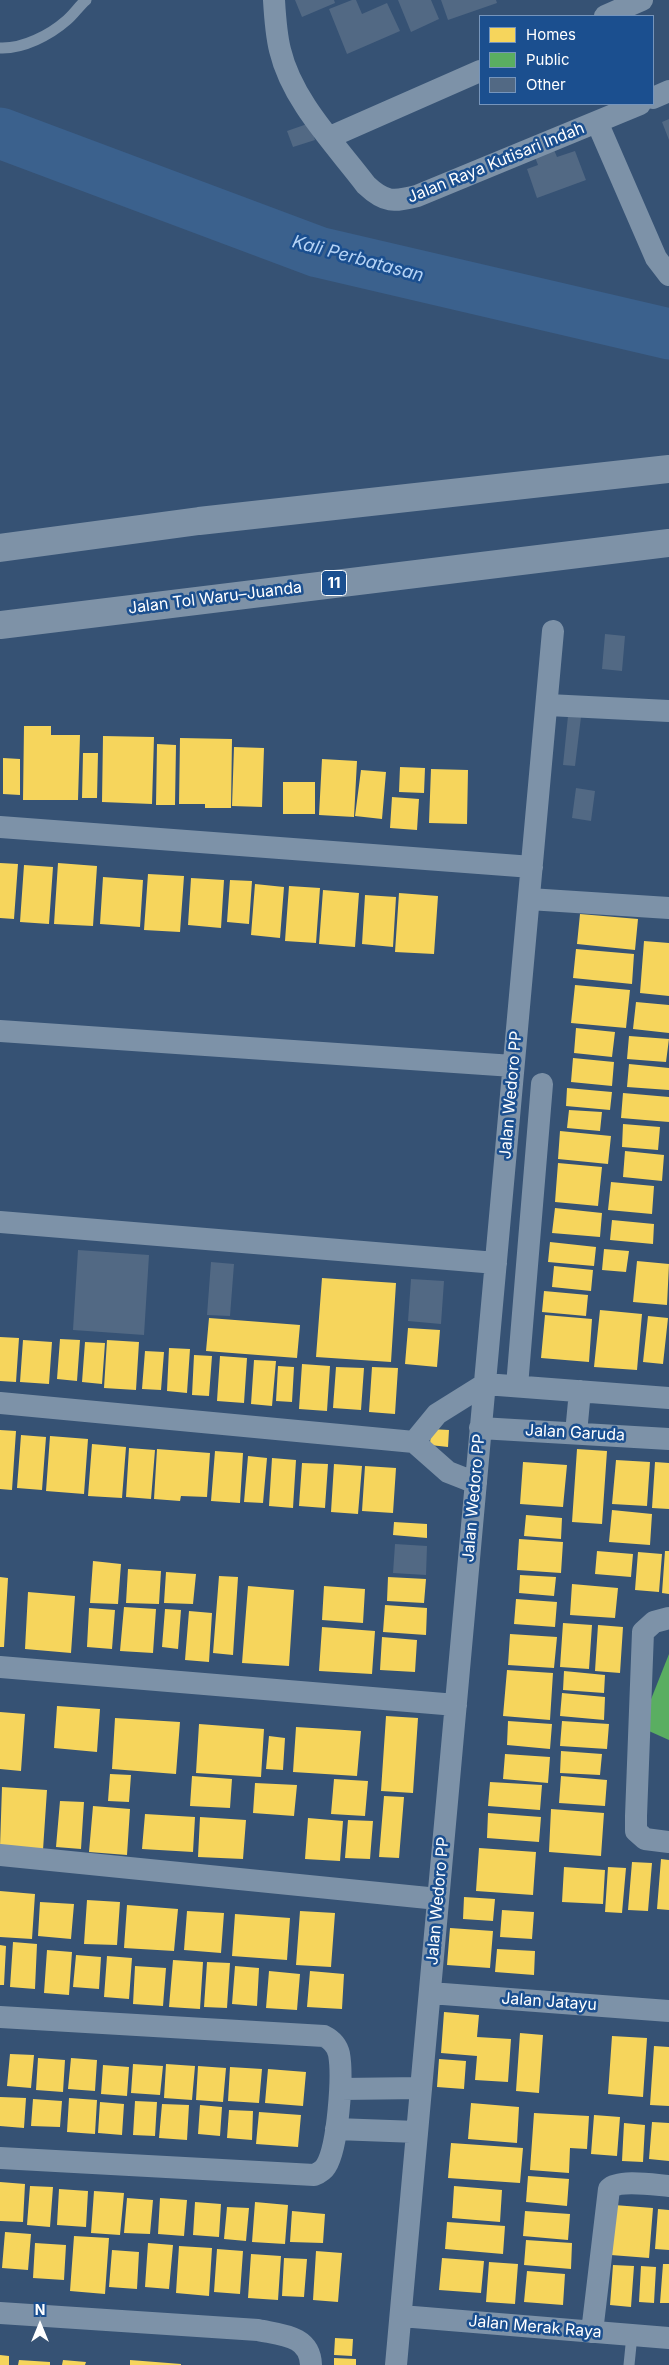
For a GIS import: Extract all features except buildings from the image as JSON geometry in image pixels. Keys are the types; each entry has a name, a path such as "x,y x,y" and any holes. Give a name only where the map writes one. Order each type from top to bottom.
{"highway":[{"path":"0,548 199,521 669,469"},
{"name":"Jalan Tol Waru–Juanda","path":"0,625 669,543"}],"street":[{"name":"Jalan Raya Kutisari Indah","path":"274,0 276,31 285,66 307,108 366,185 377,196 399,201 418,196 638,105"},
{"path":"607,15 642,0"},
{"path":"330,137 479,71"},
{"path":"654,98 669,91"},
{"path":"597,122 656,258 669,275"},
{"name":"Jalan Wedoro PP","path":"396,2365 528,900 548,705 553,631"},
{"path":"548,705 669,711"},
{"path":"0,827 532,867"},
{"path":"528,900 669,908"},
{"path":"0,1031 513,1066"},
{"path":"517,1386 542,1084"},
{"path":"0,1222 496,1263"},
{"path":"414,1442 438,1414 485,1384 669,1398"},
{"path":"576,1434 580,1391"},
{"path":"0,1403 414,1442 448,1472 476,1483"},
{"name":"Jalan Garuda","path":"480,1428 669,1439"},
{"path":"669,1618 654,1622 642,1632 636,1816 636,1831 645,1839 669,1842"},
{"path":"0,1667 456,1705"},
{"path":"0,1855 438,1899"},
{"name":"Jalan Jatayu","path":"430,1993 669,2011"},
{"path":"0,2017 324,2036 333,2042 339,2053 341,2089 336,2129 328,2164 320,2172 306,2176 0,2158"},
{"path":"341,2089 421,2088"},
{"path":"336,2129 418,2132"},
{"path":"592,2332 609,2189 614,2185 626,2183 669,2186"},
{"path":"0,2313 258,2330 292,2337 302,2343 310,2355 310,2365"},
{"name":"Jalan Merak Raya","path":"401,2316 669,2338"}],"lane":[{"path":"0,48 20,45 50,32 68,20 86,0"},
{"path":"629,2365 632,2335"}],"waterway":[{"name":"Kali Perbatasan","path":"0,133 318,252 669,334"}]}
